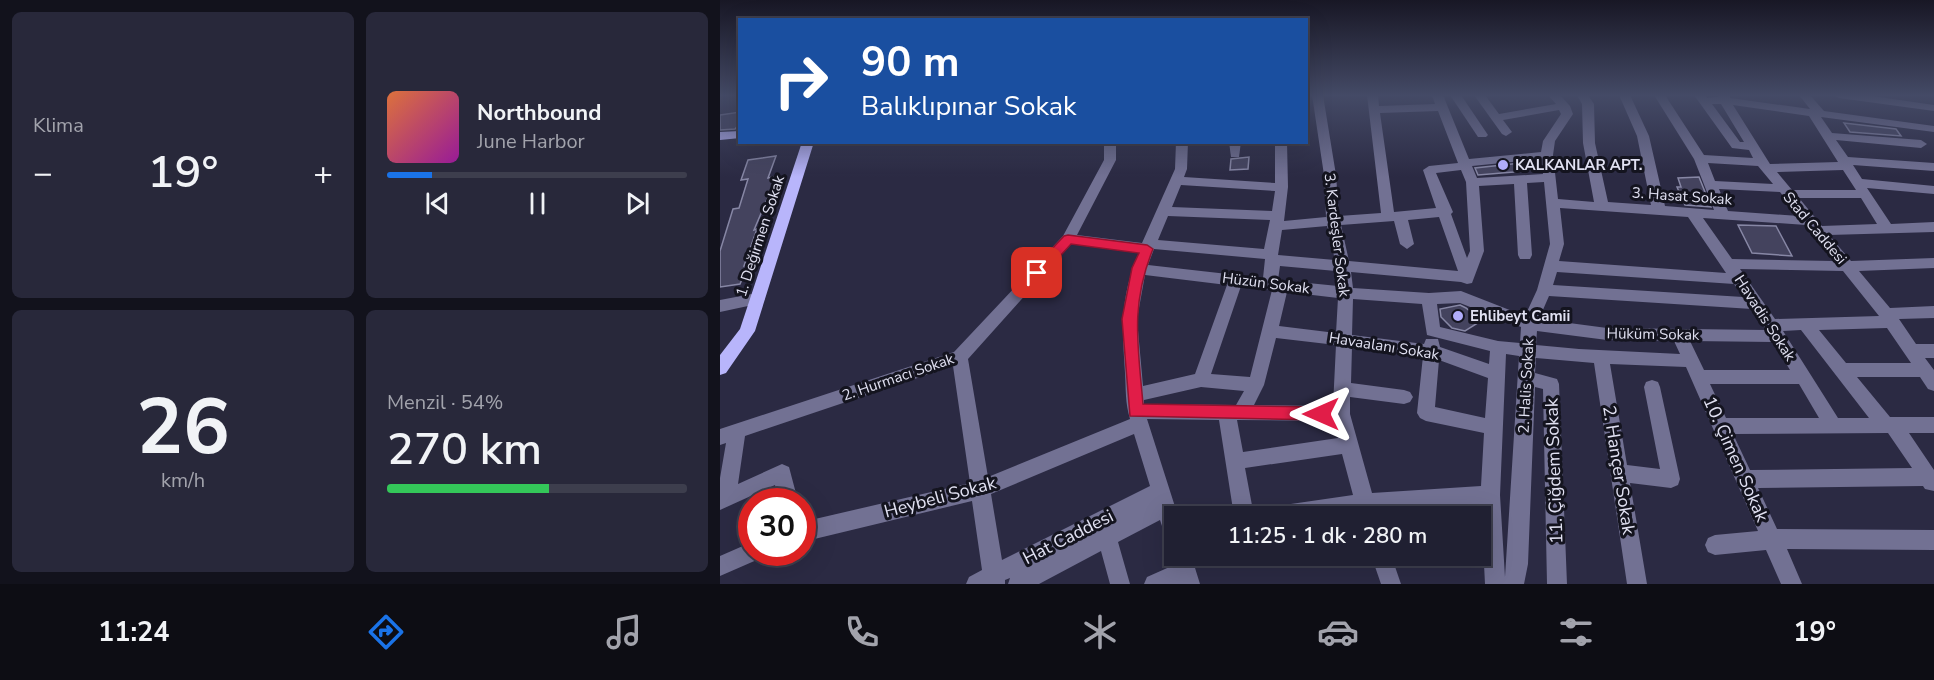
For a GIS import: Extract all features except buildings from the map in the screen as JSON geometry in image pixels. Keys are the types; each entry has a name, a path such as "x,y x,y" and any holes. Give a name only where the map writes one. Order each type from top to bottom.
{"main road":[{"path":"720,136 738,134"},
{"name":"1. Değirmen Sokak","path":"720,368 747,331 807,144"}],"street":[{"name":"3. Kardeşler Sokak","path":"1321,122 1330,175 1333,222 1344,266 1346,293 1341,414 1365,506"},
{"path":"1378,122 1394,216 1407,244"},
{"path":"1448,122 1472,182 1477,251 1461,297"},
{"path":"1473,122 1482,135"},
{"path":"1499,122 1506,132"},
{"name":"2. Halis Sokak","path":"1514,584 1518,564 1529,324 1544,290 1557,244 1547,155 1549,141 1561,122"},
{"path":"1587,122 1590,158 1602,206"},
{"path":"1639,122 1659,211"},
{"path":"1676,122 1700,159 1723,215"},
{"path":"1720,122 1736,145 1752,147"},
{"name":"Stad Caddesi","path":"1741,122 1752,147 1764,165 1890,318 1934,384"},
{"path":"1821,122 1827,136 1887,229"},
{"path":"1880,122 1934,129"},
{"path":"1906,126 1934,160"},
{"path":"1827,136 1921,144"},
{"name":"2. Hurmacı Sokak","path":"728,434 960,357 1068,239 1110,160 1110,144"},
{"path":"1165,506 1136,410 1129,319 1139,268 1181,169 1182,144"},
{"path":"1242,506 1235,461 1234,413 1256,385 1270,331 1276,284 1272,257 1282,188 1281,144"},
{"path":"1467,277 1446,212 1429,170 1547,155"},
{"path":"1700,159 1764,165 1845,164 1934,167"},
{"path":"1472,182 1550,178"},
{"path":"1520,179 1525,255"},
{"path":"1176,181 1282,188"},
{"path":"1710,185 1784,191 1860,188 1934,190"},
{"name":"3. Hasat Sokak","path":"1554,203 1723,215 1814,226 1887,229 1934,227"},
{"path":"1163,211 1277,221 1333,222 1446,212"},
{"name":"Havadis Sokak","path":"1692,213 1740,279 1834,426"},
{"path":"1068,239 1467,277"},
{"path":"1729,264 1846,266 1934,263"},
{"path":"1552,266 1740,279"},
{"name":"Hüzün Sokak","path":"1139,268 1346,293 1429,299 1461,297 1529,324"},
{"path":"1201,380 1236,280"},
{"path":"1544,290 1756,304"},
{"path":"720,306 757,299"},
{"path":"1429,299 1433,331 1426,413 1493,427"},
{"name":"Hüküm Sokak","path":"1529,324 1607,334 1679,334 1774,330 1805,324 1890,318 1934,312"},
{"path":"1805,324 1840,370 1890,426 1931,481"},
{"name":"Havaalanı Sokak","path":"1270,331 1432,351 1496,374"},
{"path":"1433,331 1498,347 1696,369 1804,377"},
{"name":"10. Çimen Sokak","path":"1679,334 1792,584"},
{"path":"1495,584 1490,495 1498,347"},
{"path":"1912,351 1934,351"},
{"path":"960,357 979,490 988,581"},
{"name":"2. Hançer Sokak","path":"1601,357 1637,584"},
{"path":"1840,370 1924,370"},
{"name":"11. Çiğdem Sokak","path":"1527,378 1551,384 1557,584"},
{"path":"1136,410 1201,380 1256,385"},
{"path":"1619,472 1671,479 1652,387"},
{"path":"1342,389 1404,397"},
{"path":"1136,410 1341,414"},
{"name":"Heybeli Sokak","path":"816,529 979,490 1136,410"},
{"path":"1721,426 1934,425"},
{"path":"728,434 723,500 738,493"},
{"path":"1235,461 1349,445"},
{"path":"749,488 782,473 785,488"},
{"path":"1746,479 1931,481"},
{"path":"1399,506 1490,495"},
{"name":"Hat Caddesi","path":"1018,584 1107,537 1163,498"},
{"name":"Hat Caddesi","path":"988,581 1163,498"},
{"path":"1107,537 1120,584"},
{"path":"1715,545 1773,539 1934,540"},
{"path":"720,566 738,558"},
{"path":"1384,566 1390,584"},
{"path":"1154,584 1186,570"}],"place":[{"name":"KALKANLAR APT.","path":"1503,165"},
{"name":"Ehlibeyt Camii","path":"1458,316"}],"route":[{"path":"1037,273 1068,239 1147,249 1139,268 1129,319 1136,411 1321,414"}]}
